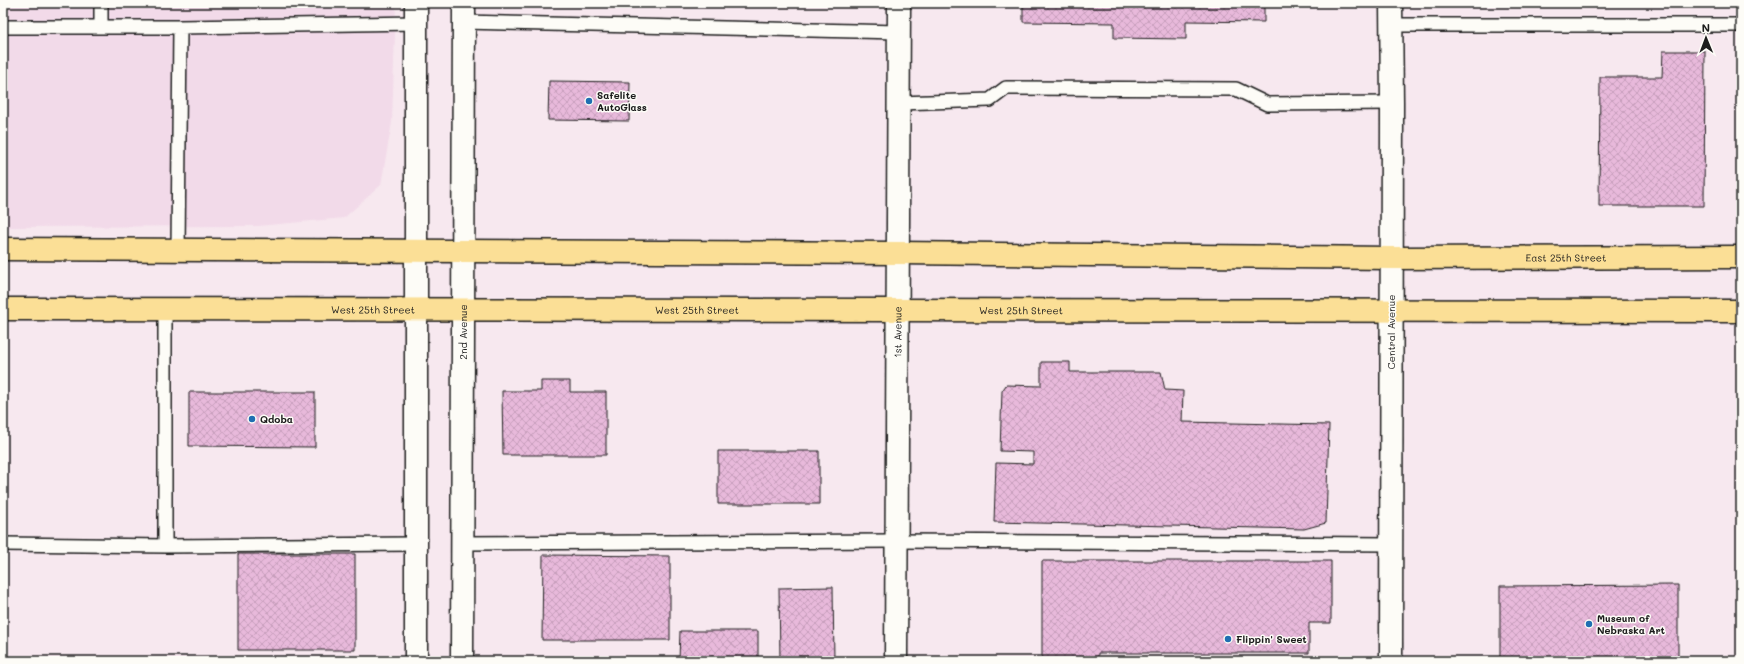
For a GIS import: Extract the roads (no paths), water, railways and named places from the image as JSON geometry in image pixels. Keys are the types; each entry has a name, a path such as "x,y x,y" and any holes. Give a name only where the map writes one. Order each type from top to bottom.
{"main road":[{"path":"3,249 898,253 1391,258"},
{"name":"East 25th Street","path":"1391,258 1741,257"},
{"name":"West 25th Street","path":"3,309 1392,311"},
{"path":"1392,311 1741,311"}],"street":[{"name":"1st Avenue","path":"896,661 899,3"},
{"name":"Central Avenue","path":"1391,3 1391,661"},
{"path":"416,13 416,661"},
{"name":"2nd Avenue","path":"462,661 464,13"}],"lane":[{"path":"101,3 102,27"},
{"path":"3,27 180,27 416,13"},
{"path":"464,13 899,32"},
{"path":"1391,25 1741,25"},
{"path":"178,250 180,27"},
{"path":"899,103 990,100 1006,88 1236,89 1267,104 1392,103"},
{"path":"165,309 165,546"},
{"path":"462,543 896,541 1391,544"},
{"path":"3,544 165,546 416,544"}],"place":[{"name":"Safelite AutoGlass","path":"589,101"},
{"name":"Qdoba","path":"252,419"},
{"name":"Museum of Nebraska Art","path":"1589,624"},
{"name":"Flippin' Sweet","path":"1228,639"}]}
